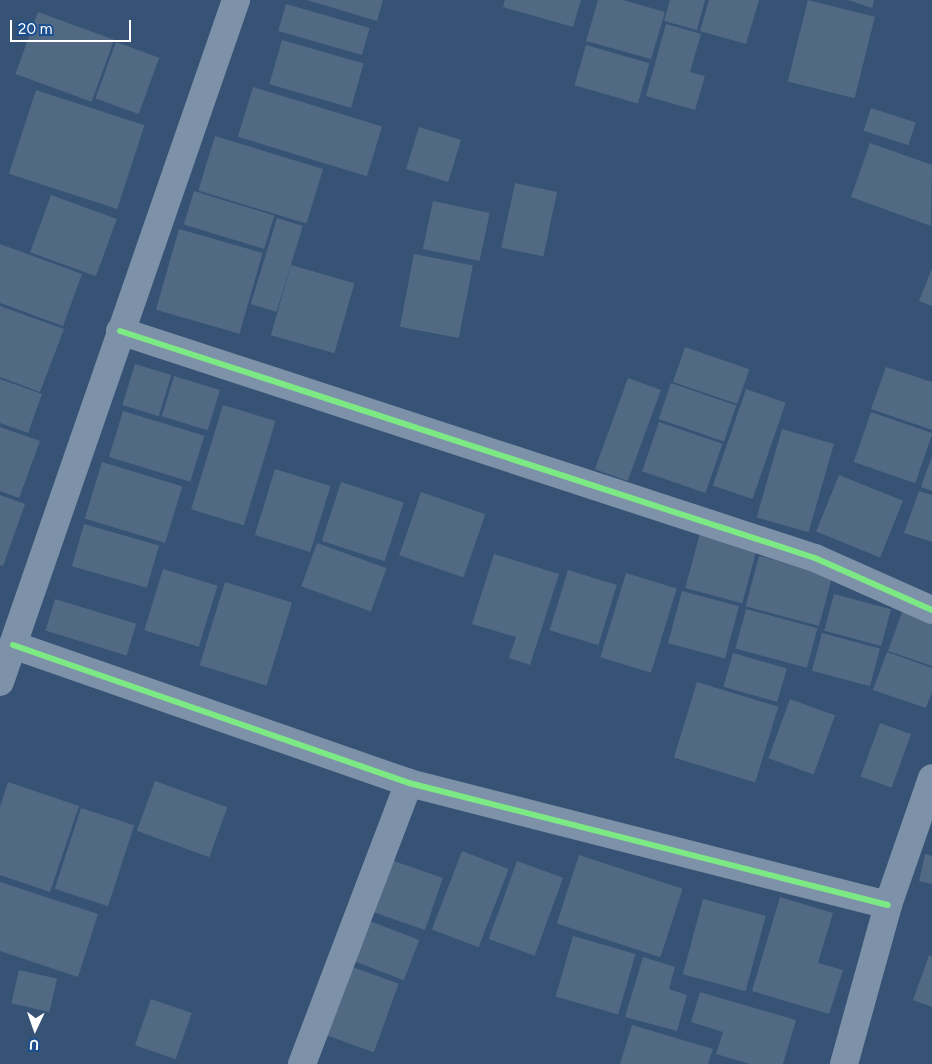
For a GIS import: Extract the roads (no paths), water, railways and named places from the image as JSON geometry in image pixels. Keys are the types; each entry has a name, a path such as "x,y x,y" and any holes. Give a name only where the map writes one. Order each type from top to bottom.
{"street":[{"path":"0,682 236,0"},
{"path":"120,331 815,558 932,610"},
{"path":"12,645 409,783 888,905"},
{"path":"844,1064 888,905 932,778"},
{"path":"302,1064 409,783"}]}
